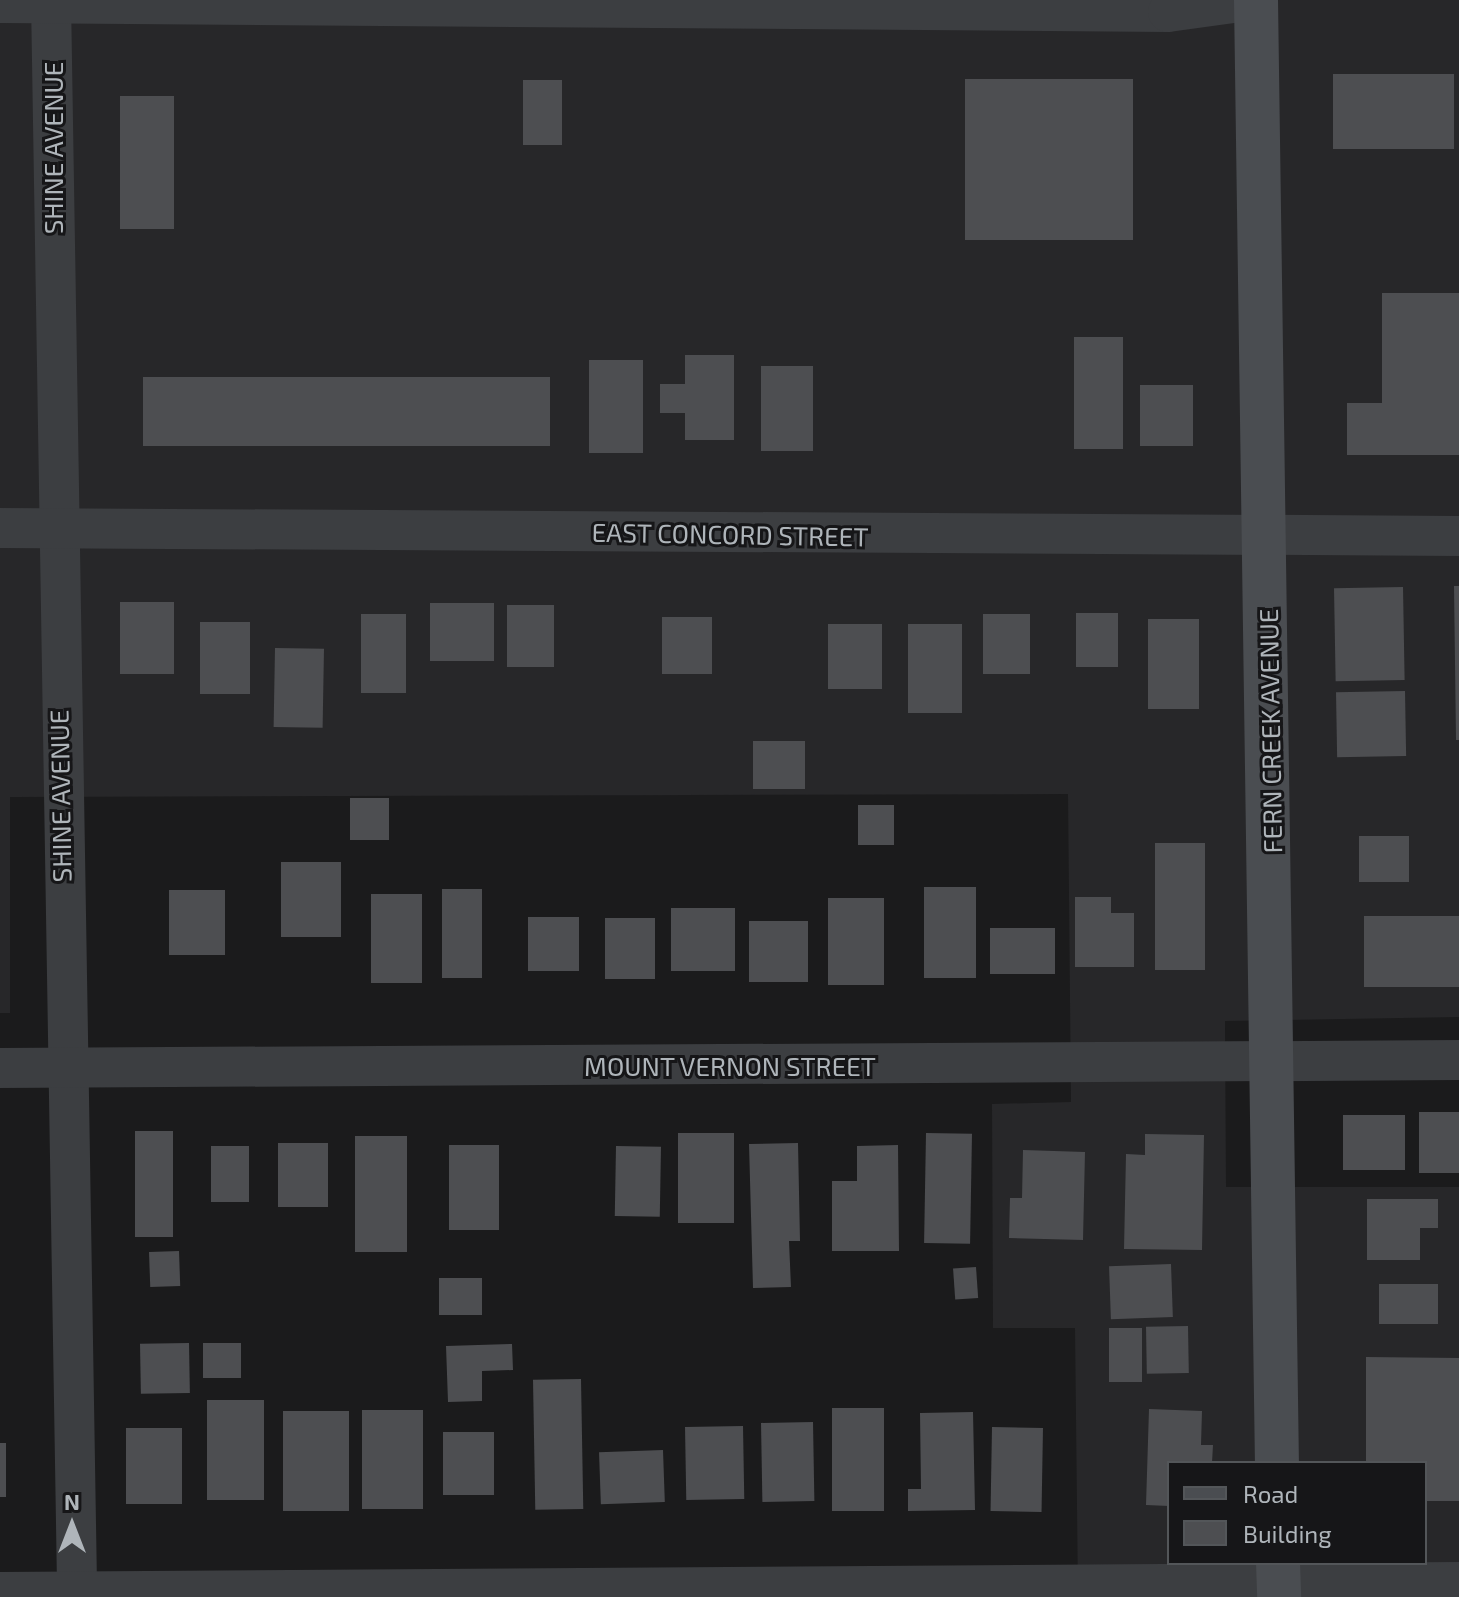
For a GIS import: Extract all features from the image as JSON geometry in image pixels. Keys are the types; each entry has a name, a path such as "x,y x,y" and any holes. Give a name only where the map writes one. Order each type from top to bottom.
{"street":[{"path":"0,3 1168,12 1255,0"},
{"name":"FERN CREEK AVENUE","path":"1255,0 1267,540 1277,1461"},
{"name":"SHINE AVENUE","path":"51,1 54,528 77,1592"},
{"name":"EAST CONCORD STREET","path":"0,528 1267,540 1459,536"},
{"name":"MOUNT VERNON STREET","path":"0,1068 1459,1060"},
{"path":"0,1592 225,1596 1459,1582"}],"shaded area":[{"path":"0,0 1459,0 1459,1017 1225,1021 1226,1187 1459,1187 1459,1597 1078,1597 1075,1328 993,1328 992,1104 1071,1102 1068,794 10,797 10,1013 0,1013"}],"building":[{"path":"1333,74 1454,74 1454,149 1333,149"},
{"path":"965,79 1133,79 1133,240 965,240"},
{"path":"523,80 562,80 562,145 523,145"},
{"path":"120,96 174,96 174,229 120,229"},
{"path":"1382,293 1459,293 1459,455 1347,455 1347,403 1382,403"},
{"path":"1074,337 1123,337 1123,449 1074,449"},
{"path":"685,355 734,355 734,440 685,440 685,413 660,413 660,384 685,384"},
{"path":"589,360 643,360 643,453 589,453"},
{"path":"761,366 813,366 813,451 761,451"},
{"path":"143,377 550,377 550,446 143,446"},
{"path":"1140,385 1193,385 1193,446 1140,446"},
{"path":"1454,586 1459,586 1459,740 1456,740"},
{"path":"1403,587 1405,680 1336,681 1334,588"},
{"path":"120,602 174,602 174,674 120,674"},
{"path":"430,603 494,603 494,661 430,661"},
{"path":"507,605 554,605 554,667 507,667"},
{"path":"1076,613 1118,613 1118,667 1076,667"},
{"path":"361,614 406,614 406,693 361,693"},
{"path":"983,614 1030,614 1030,674 983,674"},
{"path":"662,617 712,617 712,674 662,674"},
{"path":"1148,619 1199,619 1199,709 1148,709"},
{"path":"200,622 250,622 250,694 200,694"},
{"path":"828,624 882,624 882,689 828,689"},
{"path":"908,624 962,624 962,713 908,713"},
{"path":"275,648 324,649 323,728 274,727"},
{"path":"1405,691 1406,756 1337,757 1336,692"},
{"path":"753,741 805,741 805,789 753,789"},
{"path":"350,798 389,798 389,840 350,840"},
{"path":"858,805 894,805 894,845 858,845"},
{"path":"1359,836 1409,836 1409,882 1359,882"},
{"path":"1155,843 1205,843 1205,970 1155,970"},
{"path":"281,862 341,862 341,937 281,937"},
{"path":"924,887 976,887 976,978 924,978"},
{"path":"442,889 482,889 482,978 442,978"},
{"path":"169,890 225,890 225,955 169,955"},
{"path":"371,894 422,894 422,983 371,983"},
{"path":"1075,897 1111,897 1111,913 1134,913 1134,967 1075,967"},
{"path":"828,898 884,898 884,985 828,985"},
{"path":"671,908 735,908 735,971 671,971"},
{"path":"1364,916 1459,916 1459,987 1364,987"},
{"path":"528,917 579,917 579,971 528,971"},
{"path":"605,918 655,918 655,979 605,979"},
{"path":"749,921 808,921 808,982 749,982"},
{"path":"990,928 1055,928 1055,974 990,974"},
{"path":"1419,1112 1459,1112 1459,1173 1419,1173"},
{"path":"1343,1115 1405,1115 1405,1170 1343,1170"},
{"path":"135,1131 173,1131 173,1237 135,1237"},
{"path":"678,1133 734,1133 734,1223 678,1223"},
{"path":"926,1133 972,1134 970,1244 924,1243"},
{"path":"1145,1134 1204,1135 1202,1250 1124,1249 1126,1154 1145,1155"},
{"path":"355,1136 407,1136 407,1252 355,1252"},
{"path":"278,1143 328,1143 328,1207 278,1207"},
{"path":"798,1143 800,1241 789,1241 791,1287 753,1288 749,1144"},
{"path":"449,1145 499,1145 499,1230 449,1230"},
{"path":"898,1145 899,1251 832,1251 832,1181 857,1181 857,1146"},
{"path":"211,1146 249,1146 249,1202 211,1202"},
{"path":"616,1146 661,1147 660,1217 615,1216"},
{"path":"1023,1150 1085,1152 1083,1240 1009,1238 1010,1198 1022,1198"},
{"path":"1367,1199 1438,1199 1438,1228 1420,1228 1420,1260 1367,1260"},
{"path":"179,1251 180,1286 150,1287 149,1252"},
{"path":"1171,1264 1173,1317 1111,1319 1109,1266"},
{"path":"976,1267 978,1298 955,1300 953,1269"},
{"path":"439,1278 482,1278 482,1315 439,1315"},
{"path":"1379,1284 1438,1284 1438,1324 1379,1324"},
{"path":"1188,1326 1189,1373 1147,1374 1146,1327"},
{"path":"1109,1328 1142,1328 1142,1382 1109,1382"},
{"path":"189,1343 190,1393 141,1394 140,1344"},
{"path":"203,1343 241,1343 241,1378 203,1378"},
{"path":"512,1344 513,1370 482,1371 482,1401 448,1402 446,1346"},
{"path":"1366,1357 1459,1358 1459,1501 1427,1501 1427,1461 1366,1461"},
{"path":"581,1379 583,1509 535,1510 533,1380"},
{"path":"207,1400 264,1400 264,1500 207,1500"},
{"path":"832,1408 884,1408 884,1511 832,1511"},
{"path":"1149,1409 1202,1411 1201,1445 1213,1445 1212,1461 1167,1461 1167,1506 1146,1505"},
{"path":"362,1410 423,1410 423,1509 362,1509"},
{"path":"283,1411 349,1411 349,1511 283,1511"},
{"path":"973,1412 975,1510 908,1511 908,1489 921,1489 920,1413"},
{"path":"813,1422 814,1501 762,1502 761,1423"},
{"path":"743,1426 744,1499 686,1500 685,1427"},
{"path":"992,1427 1043,1428 1042,1512 991,1511"},
{"path":"126,1428 182,1428 182,1504 126,1504"},
{"path":"443,1432 494,1432 494,1495 443,1495"},
{"path":"0,1443 6,1443 6,1497 0,1497"},
{"path":"663,1450 665,1502 601,1504 599,1452"}]}
